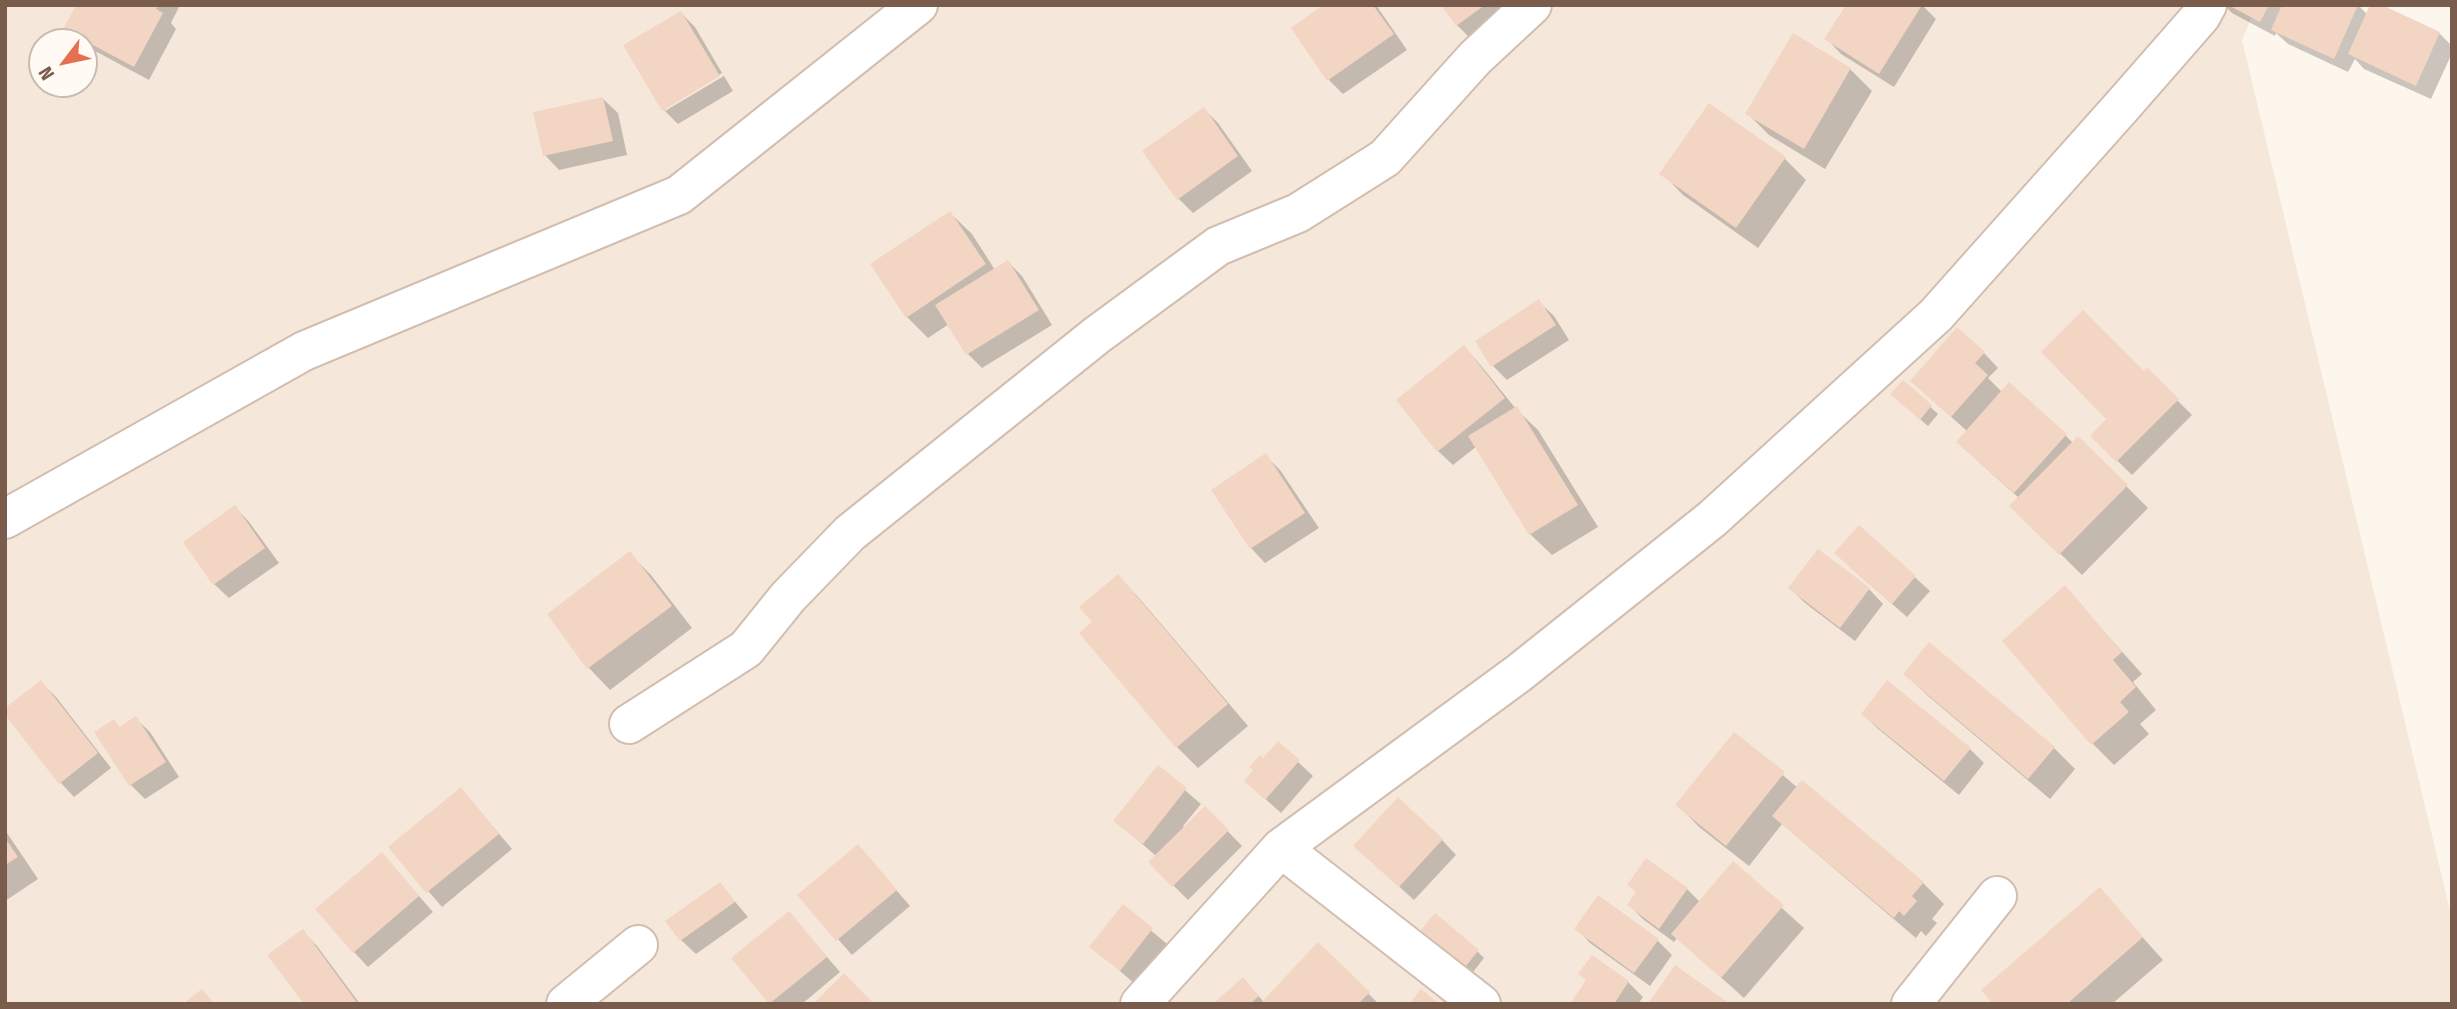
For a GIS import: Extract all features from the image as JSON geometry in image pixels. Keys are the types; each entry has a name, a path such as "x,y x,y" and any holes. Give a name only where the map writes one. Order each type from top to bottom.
{"street":[{"path":"5,519 304,351 679,195 918,5"},
{"path":"629,724 746,649 788,597 850,533 1097,335 1218,246 1298,213 1385,158 1475,58 1532,5"},
{"path":"1140,1004 1281,848 1519,673 1712,519 1916,334 2124,104 2201,16 2207,5"},
{"path":"1281,848 1481,1004"},
{"path":"1911,1004 1997,896"},
{"path":"566,1004 638,945"}],"shaded area":[{"path":"5,5 2257,5 2242,40 2452,919 2452,1004 5,1004"}],"building":[{"path":"76,5 158,5 156,9 163,13 134,67 98,48 98,28 64,28"},
{"path":"1323,5 1373,5 1394,34 1327,81 1291,28"},
{"path":"1441,5 1485,5 1456,26"},
{"path":"1846,5 1922,5 1879,74 1824,39"},
{"path":"2228,5 2269,5 2260,22"},
{"path":"2282,5 2358,5 2334,59 2271,30"},
{"path":"2370,5 2382,5 2440,32 2416,86 2348,54"},
{"path":"681,11 720,76 662,111 623,45"},
{"path":"1793,33 1851,68 1804,149 1745,114"},
{"path":"603,97 613,141 543,156 533,112"},
{"path":"1709,103 1786,157 1736,228 1659,174"},
{"path":"1204,107 1238,156 1177,200 1142,151"},
{"path":"950,211 986,264 906,318 870,264"},
{"path":"1008,260 1039,310 966,355 935,305"},
{"path":"1539,299 1556,325 1491,367 1475,341"},
{"path":"2083,310 2144,371 2147,367 2179,399 2116,462 2090,436 2106,419 2041,352"},
{"path":"1957,327 1985,352 1975,363 1988,375 1951,417 1910,381"},
{"path":"1464,345 1505,398 1437,452 1396,400"},
{"path":"1903,380 1932,405 1920,420 1890,394"},
{"path":"2009,382 2067,434 2014,493 1956,442"},
{"path":"1517,406 1578,505 1529,535 1468,436"},
{"path":"2078,436 2128,485 2059,555 2009,506"},
{"path":"1266,453 1305,513 1250,549 1211,490"},
{"path":"235,505 265,548 213,585 183,542"},
{"path":"1859,525 1916,576 1892,604 1834,553"},
{"path":"1818,549 1870,588 1840,628 1788,588"},
{"path":"630,551 672,606 587,669 547,614"},
{"path":"1118,574 1228,704 1176,748 1079,633 1092,622 1079,607"},
{"path":"2065,585 2122,652 2113,660 2136,687 2120,702 2129,712 2091,745 2002,641"},
{"path":"1929,642 2055,747 2028,779 1903,674"},
{"path":"41,680 98,753 59,784 5,715 5,708"},
{"path":"1887,680 1971,748 1944,781 1861,714"},
{"path":"136,716 166,762 129,786 94,732 114,719 119,727"},
{"path":"1734,732 1785,772 1726,846 1675,805"},
{"path":"1278,741 1300,760 1265,800 1244,781 1253,770 1249,767 1260,755 1263,758"},
{"path":"1158,765 1187,788 1143,844 1113,821"},
{"path":"1802,780 1924,882 1912,896 1917,901 1904,916 1899,911 1894,918 1772,816"},
{"path":"461,787 499,834 426,893 388,847"},
{"path":"1398,797 1443,839 1399,887 1353,846"},
{"path":"1205,806 1229,830 1172,887 1148,862"},
{"path":"5,838 18,857 5,865"},
{"path":"858,844 897,890 836,941 797,895"},
{"path":"382,852 419,896 353,953 315,909"},
{"path":"1646,858 1688,888 1659,929 1627,905 1636,892 1627,885"},
{"path":"1733,861 1784,905 1721,978 1671,934"},
{"path":"720,882 735,902 680,941 665,921"},
{"path":"2100,887 2143,937 2067,1004 1993,1004 1981,990"},
{"path":"1598,895 1659,939 1634,973 1574,929"},
{"path":"1123,904 1153,928 1120,971 1089,947"},
{"path":"789,911 827,957 769,1004 731,958"},
{"path":"1435,913 1479,950 1465,967 1421,930"},
{"path":"303,929 358,1004 304,1004 267,955"},
{"path":"1318,942 1370,992 1358,1004 1260,1004"},
{"path":"1592,955 1629,981 1614,1004 1570,1004 1586,980 1578,974"},
{"path":"1675,965 1730,1004 1648,1004"},
{"path":"844,973 874,1004 813,1004"},
{"path":"1243,977 1259,996 1250,1004 1213,1004"},
{"path":"202,989 214,1004 183,1004"},
{"path":"1421,989 1439,1004 1409,1004"}]}
